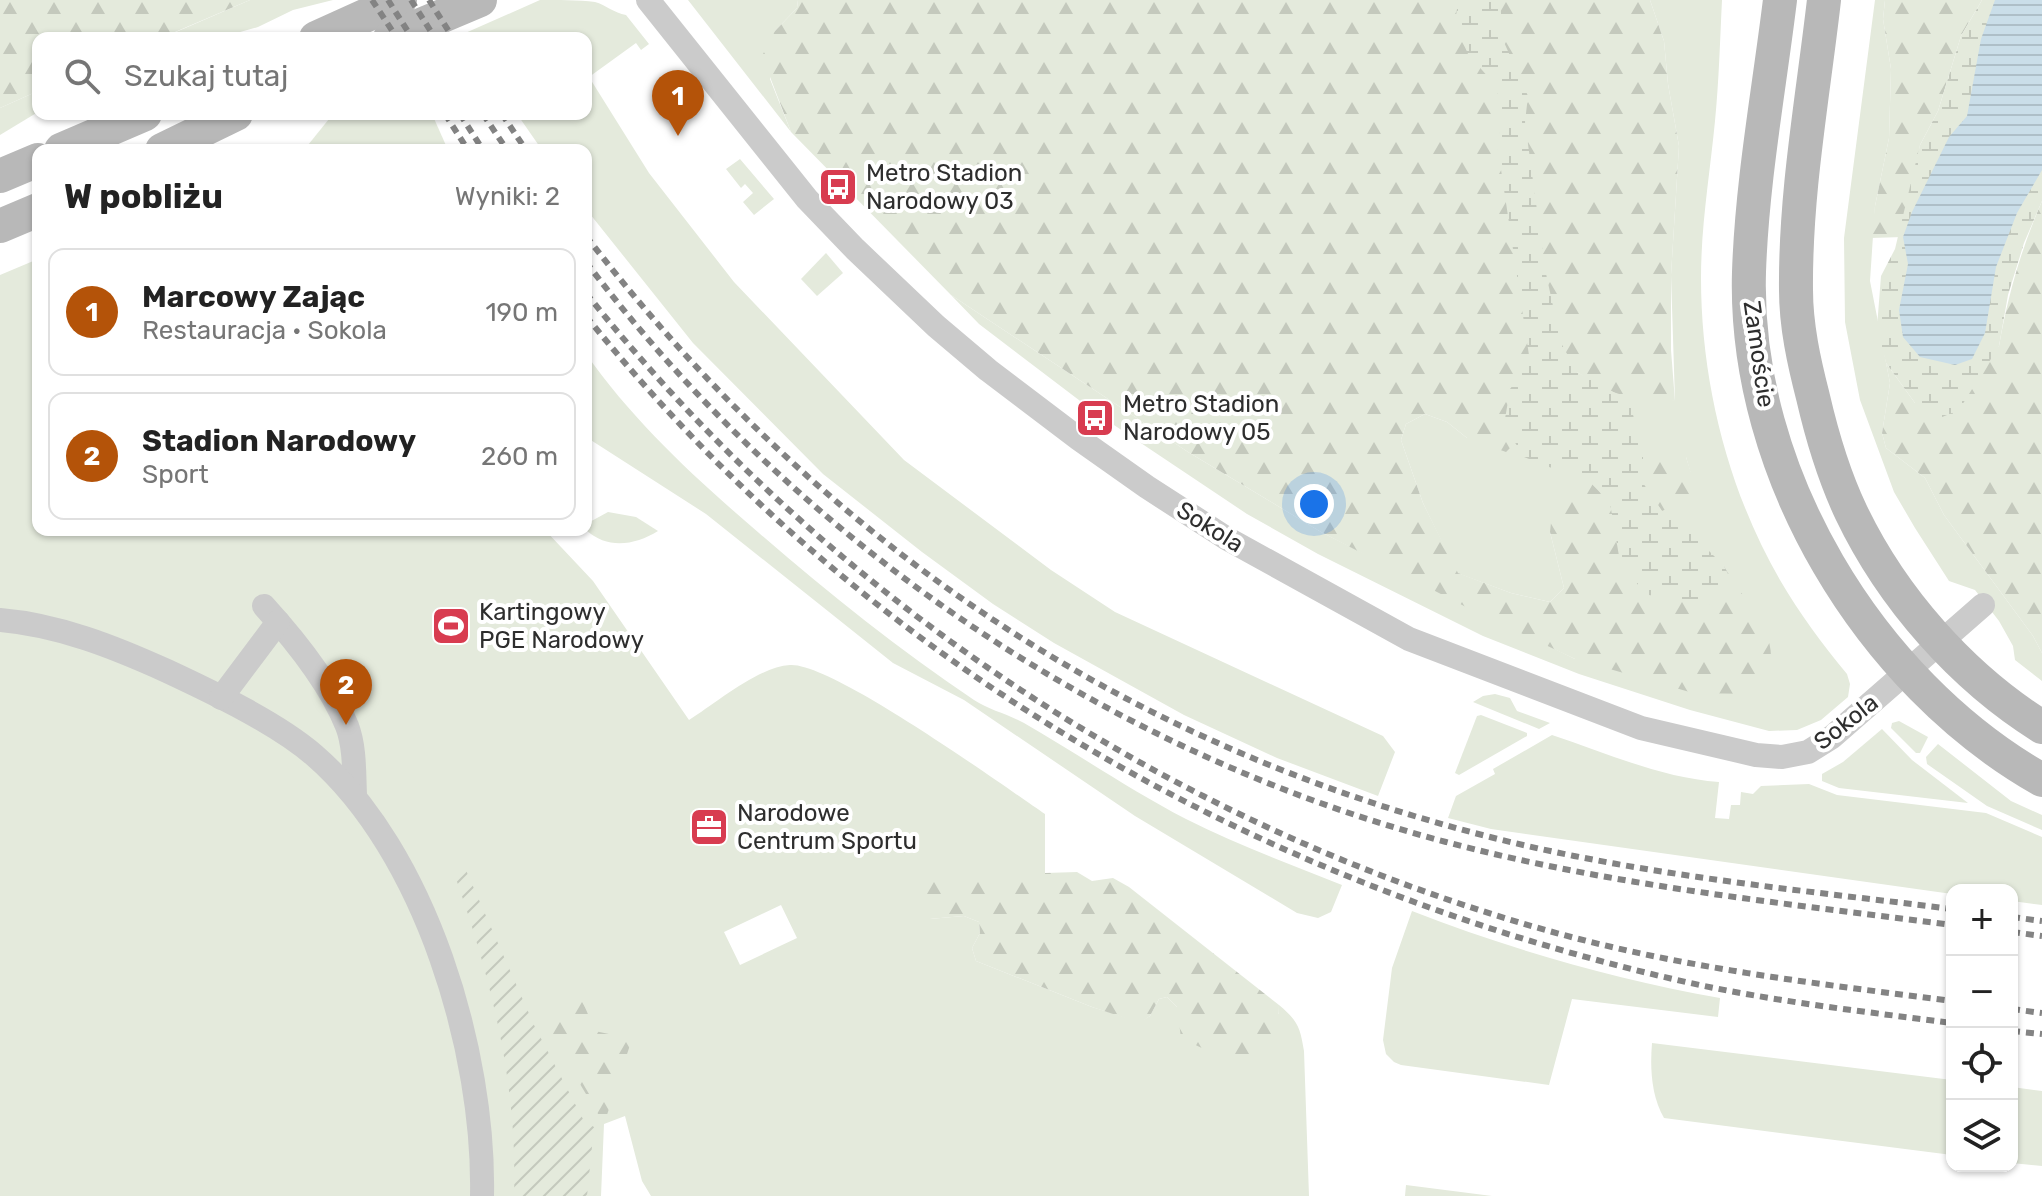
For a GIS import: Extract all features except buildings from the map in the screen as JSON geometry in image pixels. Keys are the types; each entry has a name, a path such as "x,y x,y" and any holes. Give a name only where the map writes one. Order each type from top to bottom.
{"street":[{"path":"329,32 400,0"},
{"path":"404,32 480,0"},
{"name":"Sokola","path":"648,0 807,199 936,326 988,370 1147,487 1226,538 1409,639 1641,728 1756,755 1782,757 1822,745 1983,605"},
{"name":"Zamoście","path":"1780,0 1755,199 1749,274 1753,340 1762,400 1782,466 1822,553 1869,628 1907,671"},
{"name":"Zamoście","path":"1824,0 1798,228 1796,292 1801,342 1819,422 1851,512 1905,600 1940,641"},
{"path":"75,144 131,120"},
{"path":"174,144 224,120"},
{"path":"0,176 32,163"},
{"path":"0,226 32,213"},
{"path":"221,698 271,614 308,661 347,727 355,795"},
{"path":"0,620 72,632 136,657 221,698 254,715 312,753 355,795 400,868 427,924 454,1000 468,1046 475,1088 482,1196"},
{"path":"1940,641 1972,674 2042,727"},
{"path":"1907,671 1941,707 2042,780"}],"green space":[{"path":"0,0 250,0 175,32 32,32 32,94 0,108"},
{"path":"250,0 333,0 293,10 240,32 176,32"},
{"path":"540,0 582,1 599,3 626,15 649,44 641,50 636,43 592,75 592,32 468,32"},
{"path":"688,0 798,0 797,8 775,31 770,79 791,132"},
{"path":"798,0 1650,0 1664,41 1679,146 1671,275 1675,401 1624,396 1577,372 1514,415 1515,443 1506,452 1467,438 1447,422 1425,414 1406,424 1401,440 1423,503 1458,573 1511,593 1550,602 1564,588 1550,532 1554,496 1571,486 1592,484 1693,582 1724,566 1756,614 1768,640 1770,667 1763,681 1753,694 1693,693 1575,659 1321,532 1188,452 951,295 791,132 762,56 775,31 797,8"},
{"path":"1456,0 1500,0 1503,40 1528,96 1525,122 1545,269 1561,343 1577,372 1617,394 1631,407 1643,453 1643,483 1662,511 1691,533 1724,566 1732,582 1719,598 1706,606 1644,594 1619,556 1610,503 1592,484 1524,457 1504,425 1510,389 1530,362 1497,143 1503,115 1496,86 1468,54 1455,23"},
{"path":"1650,0 1722,0 1716,106 1701,258 1702,317 1712,396 1732,472 1762,545 1795,605 1847,674 1850,684 1848,697 1821,720 1797,730 1769,731 1690,710 1579,674 1483,636 1318,554 1247,514 1096,413 979,324 951,295 1188,452 1321,532 1575,659 1732,582 1724,566 1550,532 1564,588 1550,602 1511,593 1457,573 1423,503 1401,440 1406,424 1425,414 1447,422 1467,438 1530,363 1675,401 1671,275 1679,146 1664,41","holes":["1686,457 1691,474 1643,483"]},
{"path":"1875,0 1885,0 1883,19 1891,69 1889,138 1875,206 1870,281 1890,383 1882,433 1886,448 1925,478 1944,515 2033,636 2042,653 2042,681 2015,660 2013,646 1999,621 1975,590 1949,581 1894,492 1860,400 1845,322 1844,238"},
{"path":"1885,0 1982,0 1961,36 1938,111 1920,145 1903,237 1871,238 1889,138 1891,69 1883,19"},
{"path":"1982,0 2042,0 2042,201 2024,243 2008,295 1999,346 1959,410 1935,420 1915,403 1886,363 1877,327 1881,276 1895,249 1920,145 1938,111 1961,36"},
{"path":"592,82 649,173 734,282 904,460 1051,570 1115,612 1383,736 1395,752 1378,796 1277,758 1184,715 1054,643 993,604 922,552 823,474 693,343 592,217 592,144 538,144 521,120 592,120"},
{"path":"32,94 32,116 0,135 0,108"},
{"path":"328,120 435,120 445,144 309,144"},
{"path":"740,159 774,199 754,215 743,202 753,193 745,184 741,188 726,169"},
{"path":"2042,201 2042,653 2033,636 1944,515 1925,478 1886,448 1882,433 1890,383 1886,363 1915,403 1999,346 2016,272"},
{"path":"826,253 843,273 817,296 801,279"},
{"path":"32,262 32,536 551,536 593,581 689,720 765,672 790,665 811,669 878,703 1045,814 1045,881 929,919 964,916 979,922 980,933 972,948 976,961 1092,1007 1140,1022 1150,1016 1159,999 1167,997 1177,1007 1279,1014 1279,1005 1294,1020 1304,1051 1309,1196 651,1196 642,1181 625,1116 604,1124 601,1196 0,1196 0,275","holes":["781,905 797,938 740,965 724,932"]},
{"path":"592,362 624,403 689,471 837,599 891,641 974,700 1024,723 1165,808 1263,854 1342,885 1331,912 1318,918 1297,913 1135,816 964,700 893,663 706,514 592,441"},
{"path":"1686,457 1698,494 1662,511 1643,483 1643,459"},
{"path":"608,512 636,517 658,531 640,540 612,543 592,534 592,521"},
{"path":"1495,694 1510,698 1517,711 1550,723 1539,729 1473,702"},
{"path":"1477,716 1527,733 1527,736 1459,775 1455,773"},
{"path":"1899,721 1928,737 1920,753 1916,753 1891,728 1892,723"},
{"path":"1882,729 1912,760 1968,803 1839,788 1822,781 1822,774 1843,762"},
{"path":"1552,735 1676,776 1719,782 1715,818 1729,819 1731,805 1740,805 1741,792 1753,794 1761,786 1809,784 1837,795 1986,813 2042,837 2042,905 2018,902 2018,884 1946,884 1946,893 1491,829 1448,818 1456,796 1495,774 1493,769"},
{"path":"1938,744 2011,801 2042,815 2042,830 1987,806 1927,764 1926,757"},
{"path":"465,868 534,1025 584,1121 594,1127 587,1196 514,1196 512,1113 507,1072 480,952 454,873"},
{"path":"1077,872 1092,881 1113,878 1129,887 1279,1005 1277,1030 1269,1046 1233,1063 1181,1038 1177,1007 1167,997 1159,999 1150,1016 1140,1023 976,961 972,948 980,933 979,922 964,916 929,919 913,898 913,880 1045,881 1045,873"},
{"path":"1412,911 1564,962 1720,998 1718,1017 1572,999 1549,1085 1401,1065 1386,1054 1383,1040 1392,968"},
{"path":"582,1000 595,1031 632,1039 604,1124 541,1019"},
{"path":"1652,1043 1946,1079 1946,1154 1664,1118 1656,1100"},
{"path":"2018,1088 2042,1091 2042,1166 2018,1164"},
{"path":"1406,1185 1492,1196 1405,1196"}],"water":[{"path":"1995,0 2042,0 2042,170 2017,213 1996,267 1985,333 1972,359 1955,365 1920,357 1903,337 1899,310 1908,264 1903,237 1949,137 1967,116 1981,39"}],"railway":[{"path":"372,0 393,32"},
{"path":"388,0 408,32"},
{"path":"411,0 431,32"},
{"path":"429,0 449,32"},
{"path":"449,120 464,144"},
{"path":"464,120 479,144"},
{"path":"487,120 503,144"},
{"path":"506,120 522,144"},
{"path":"592,243 677,346 775,446 879,537 990,617 1107,688 1230,749 1361,799 1554,852 1667,872 1946,908"},
{"path":"592,269 670,364 762,458 861,545 968,624 1081,693 1198,753 1320,803 1446,842 1508,857 1698,892 1946,924"},
{"path":"592,300 683,405 788,509 902,605 1022,691 1149,767 1281,834 1419,889 1560,934 1706,966 1946,1000"},
{"path":"592,323 695,440 813,552 940,652 1075,741 1217,818 1366,883 1519,937 1677,980 1745,994 1946,1022"},
{"path":"2018,918 2042,921"},
{"path":"2018,933 2042,936"},
{"path":"2018,1010 2042,1013"},
{"path":"2018,1032 2042,1034"}],"place":[{"name":"Marcowy Zając","path":"678,136"},
{"name":"Metro Stadion Narodowy 03","path":"838,187"},
{"name":"Metro Stadion Narodowy 05","path":"1095,418"},
{"name":"Kartingowy PGE Narodowy","path":"451,626"},
{"name":"Stadion Narodowy","path":"346,725"},
{"name":"Narodowe Centrum Sportu","path":"709,827"}]}
